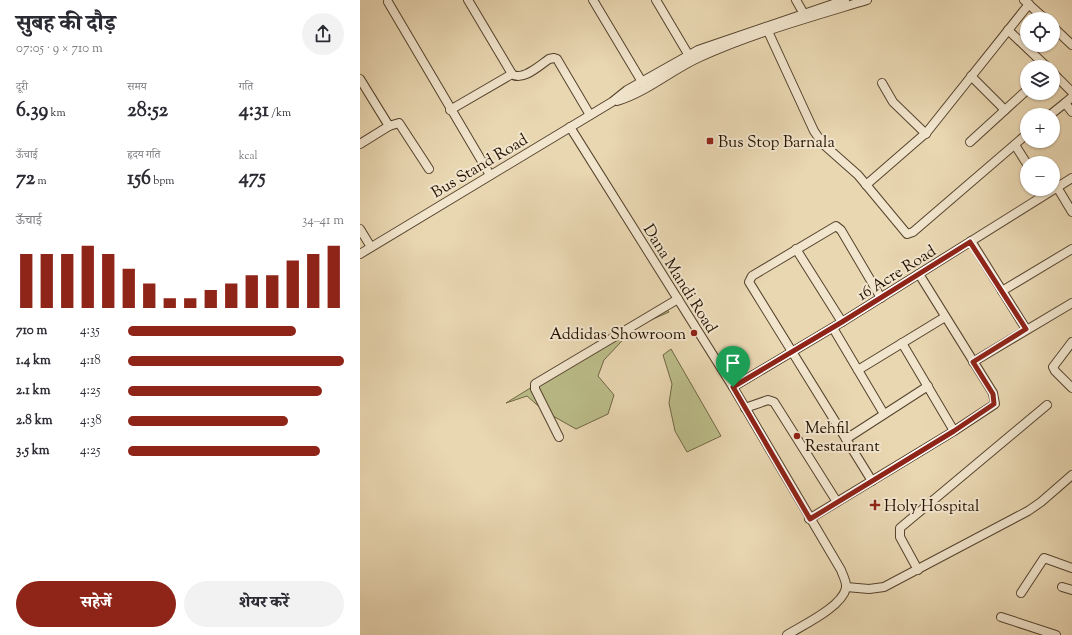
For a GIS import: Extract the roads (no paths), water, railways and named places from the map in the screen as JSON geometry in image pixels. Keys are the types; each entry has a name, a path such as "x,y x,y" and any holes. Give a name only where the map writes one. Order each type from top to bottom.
{"street":[{"path":"468,0 512,74 519,76 524,75 549,59 557,59 590,115"},
{"path":"593,0 642,82"},
{"path":"656,0 688,54"},
{"path":"796,0 804,14"},
{"name":"Bus Stand Road","path":"612,102 632,95 702,56 804,14 845,0"},
{"name":"Bus Stand Road","path":"360,254 612,102 688,54 867,0"},
{"path":"388,2 450,110 490,175"},
{"path":"866,185 926,134 1008,30 1027,2 1038,12"},
{"path":"767,29 814,131 823,144 854,171 905,232 910,234 1020,140"},
{"path":"1008,30 1040,60"},
{"path":"1060,34 1072,45"},
{"path":"450,110 512,74"},
{"path":"971,76 1005,110"},
{"path":"360,79 389,126"},
{"path":"1060,80 1072,92"},
{"path":"882,83 893,102 926,134"},
{"path":"970,142 1020,96"},
{"path":"1058,108 1072,97"},
{"path":"1065,102 1072,112"},
{"path":"360,144 389,126 397,123 401,124 429,169"},
{"name":"Dana Mandi Road","path":"570,126 733,387 841,570 846,586"},
{"path":"1015,145 1022,156"},
{"name":"16 Acre Road","path":"1060,185 1072,178"},
{"path":"1060,192 1072,212"},
{"name":"16 Acre Road","path":"733,387 881,298 970,242 1038,196"},
{"path":"872,480 791,352 749,282 752,276 833,227 838,227 881,298"},
{"path":"360,230 371,247"},
{"path":"970,242 1026,329"},
{"path":"796,249 842,322"},
{"path":"1002,291 1072,249"},
{"path":"810,519 954,431 994,404 993,394 919,274"},
{"path":"559,437 535,389 535,384 678,299"},
{"path":"973,362 1026,329 1072,303"},
{"path":"858,370 946,317"},
{"path":"833,328 884,414"},
{"path":"1072,342 1053,367 1055,371 1072,388"},
{"path":"902,343 954,431"},
{"path":"846,439 928,386"},
{"path":"745,408 768,400 774,402 837,502"},
{"path":"918,570 900,537 900,528 1047,405"},
{"path":"787,635 837,603 844,595 846,586 877,589 894,583 1028,511 1041,502 1072,475"},
{"path":"1021,593 1044,558 1072,568"},
{"path":"1062,587 1072,590"},
{"path":"1000,617 1056,635"}],"place":[{"name":"Bus Stop Barnala","path":"710,141"},
{"name":"Addidas Showroom","path":"694,333"},
{"name":"Mehfil Restaurant","path":"797,436"},
{"name":"Holy Hospital","path":"875,505"}]}
